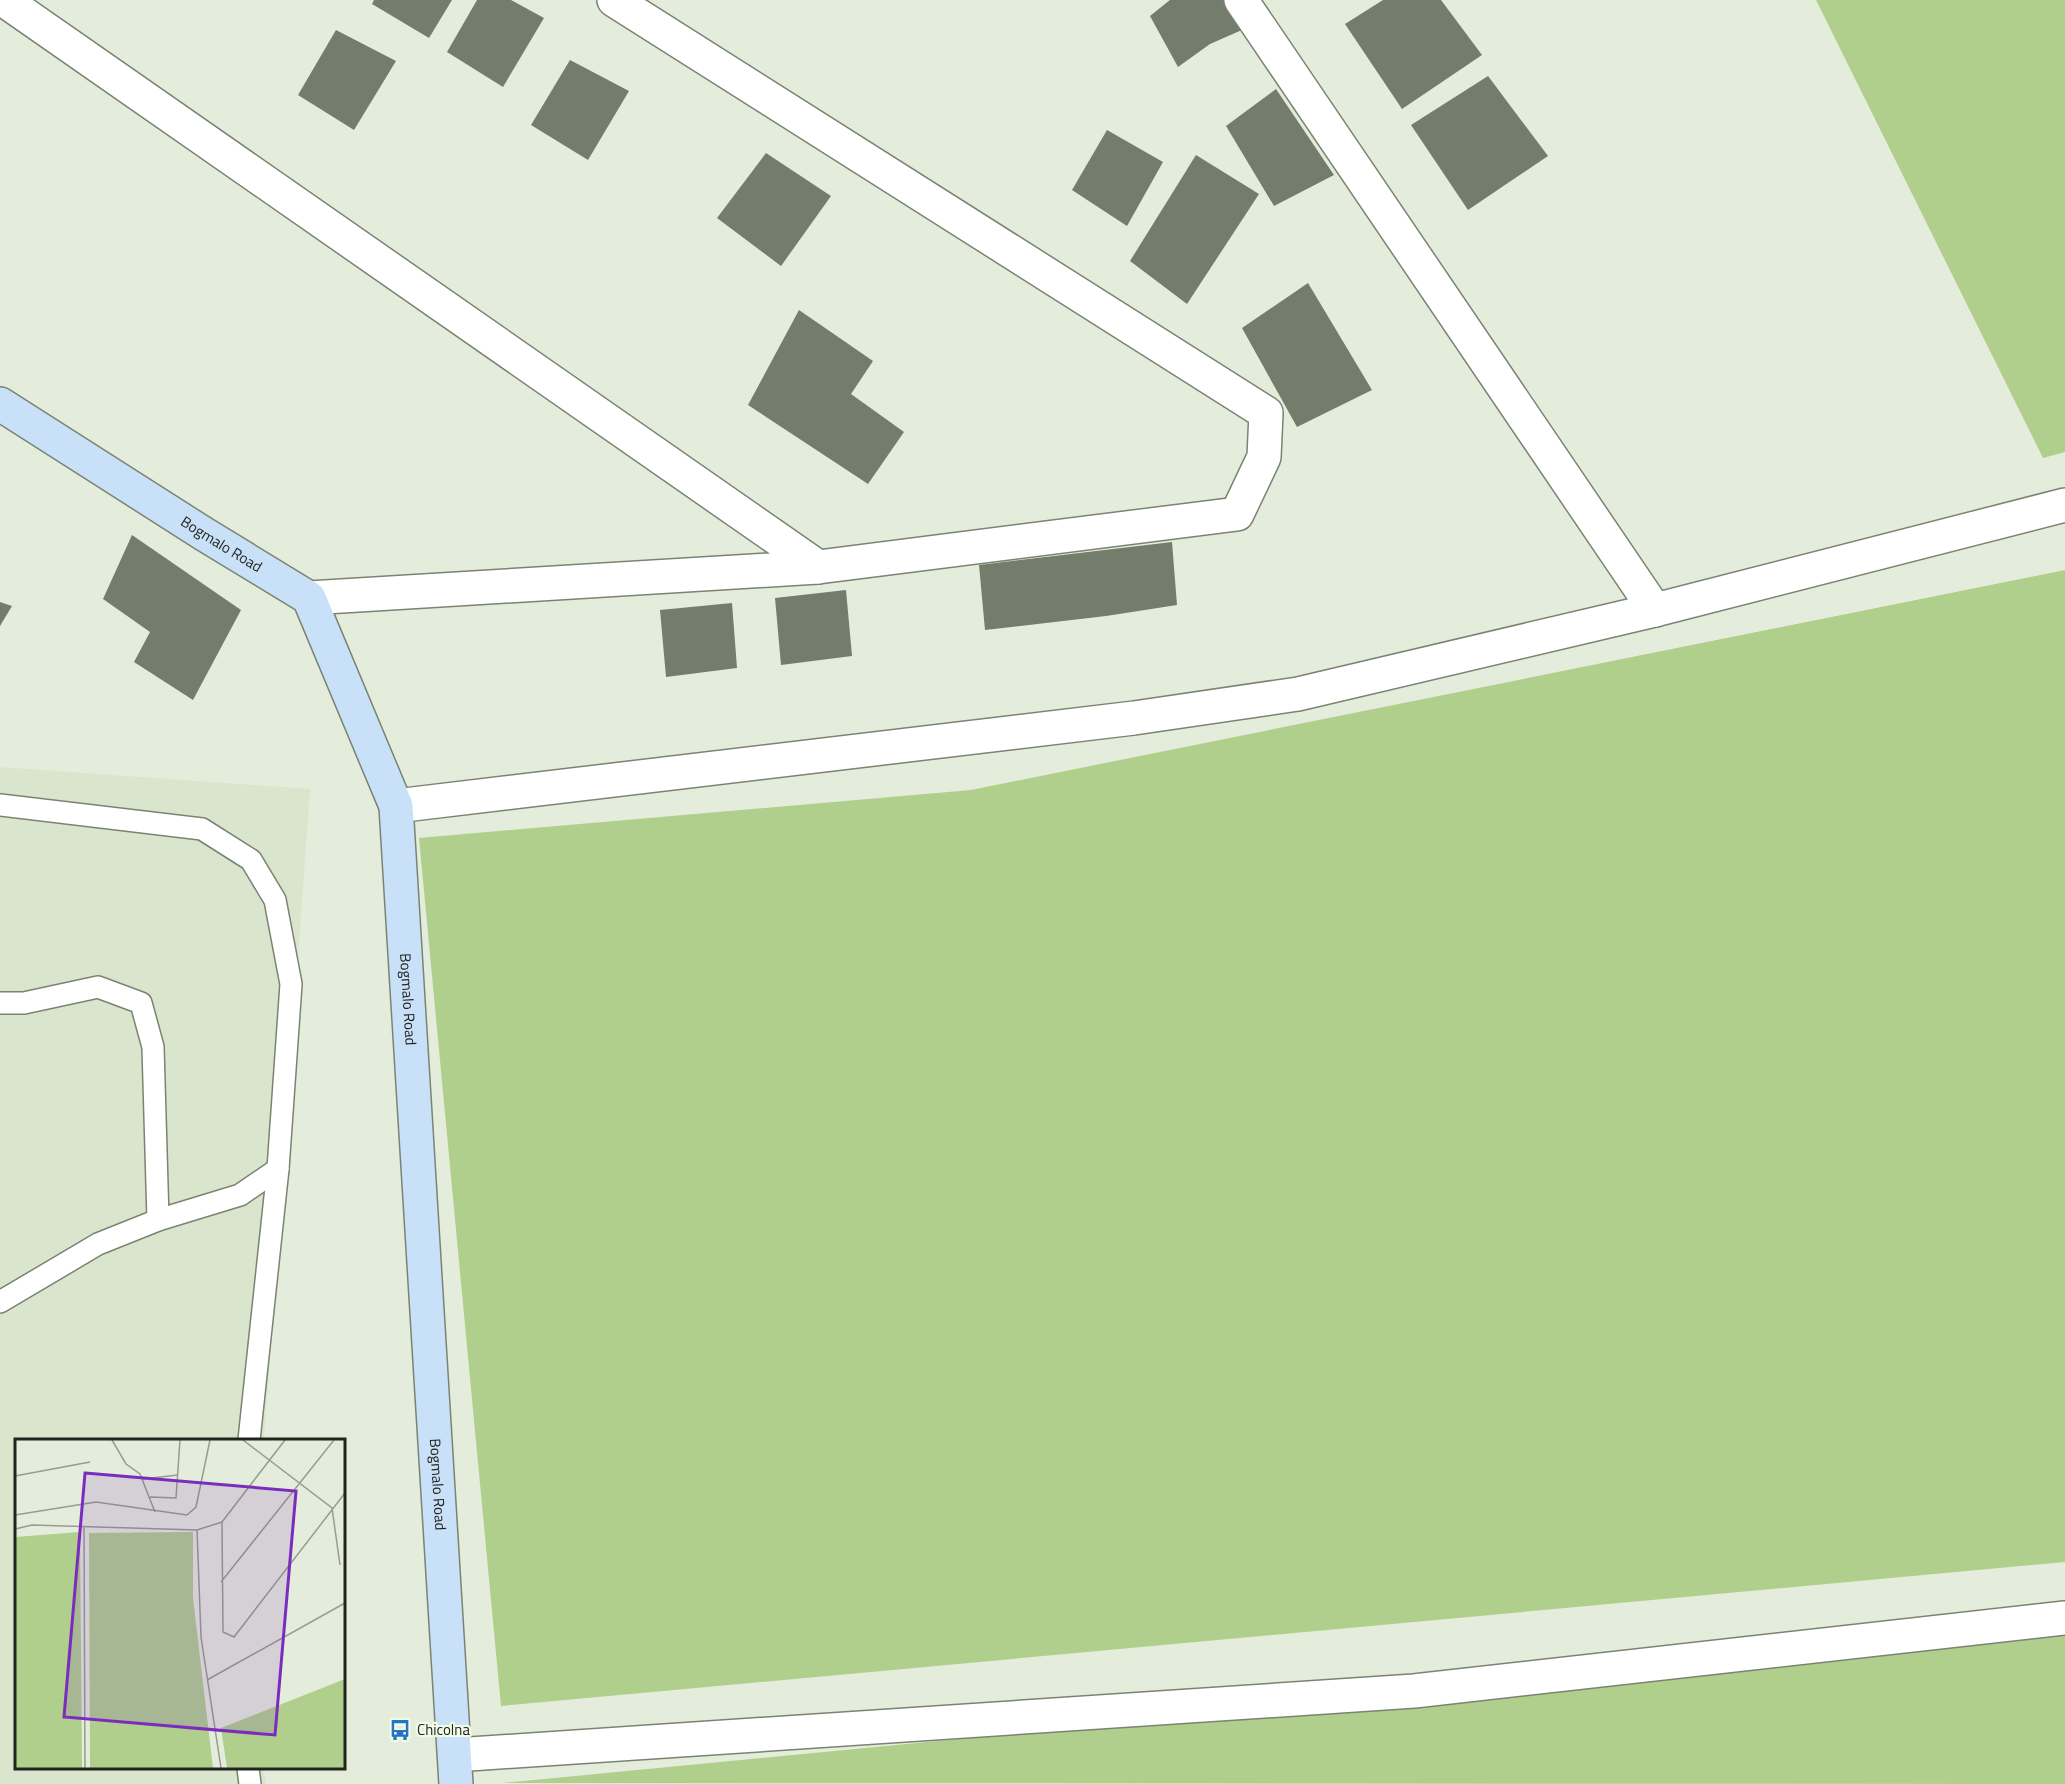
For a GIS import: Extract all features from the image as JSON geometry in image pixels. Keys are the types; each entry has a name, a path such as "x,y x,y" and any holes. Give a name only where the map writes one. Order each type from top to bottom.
{"street":[{"path":"4,0 818,567"},
{"path":"309,598 818,567 1237,514 1264,457 1266,413 614,0"},
{"path":"1241,0 1655,610"},
{"name":"Bogmalo Road","path":"0,404 309,598 396,806 456,1770"},
{"path":"396,806 1122,719 1298,694 1655,610 2065,504"},
{"path":"456,1770 1414,1691 2065,1618"}],"lane":[{"path":"0,805 202,829 251,860 275,900 291,984 278,1169 249,1439"},
{"path":"0,1003 24,1003 98,987 141,1003 153,1047 158,1220"},
{"path":"2,1293 98,1244 158,1220 240,1195 278,1169"},
{"path":"248,1769 250,1784"}],"shaded area":[{"path":"0,767 310,789 264,1439 15,1439 15,1769 263,1769 266,1784 0,1784"}],"green space":[{"path":"1816,0 2065,0 2065,452 2043,458"},
{"path":"2065,570 2065,1562 501,1706 419,838 971,790"},
{"path":"2065,1632 2065,1784 503,1783"}],"building":[{"path":"374,0 452,0 429,38 372,4"},
{"path":"477,0 511,0 544,18 503,87 447,52"},
{"path":"1170,0 1235,0 1251,26 1210,44 1178,67 1150,16"},
{"path":"1383,0 1441,0 1482,55 1402,109 1345,24"},
{"path":"336,30 396,61 354,130 298,95"},
{"path":"570,60 629,91 588,160 531,125"},
{"path":"1488,76 1548,156 1468,210 1411,125"},
{"path":"1276,89 1334,175 1274,206 1226,126"},
{"path":"1107,130 1163,162 1127,226 1072,190"},
{"path":"766,153 831,196 781,266 717,218"},
{"path":"1196,155 1259,194 1187,304 1130,261"},
{"path":"1308,283 1372,390 1297,427 1242,328"},
{"path":"799,310 873,361 851,394 904,432 868,484 748,405"},
{"path":"132,535 241,610 193,700 134,662 150,632 103,599"},
{"path":"1172,542 1177,605 985,630 979,565"},
{"path":"846,590 852,656 781,665 775,598"},
{"path":"0,602 12,606 0,626"},
{"path":"732,603 737,668 666,677 660,610"}],"place":[{"name":"Chicolna","path":"400,1730"}]}
